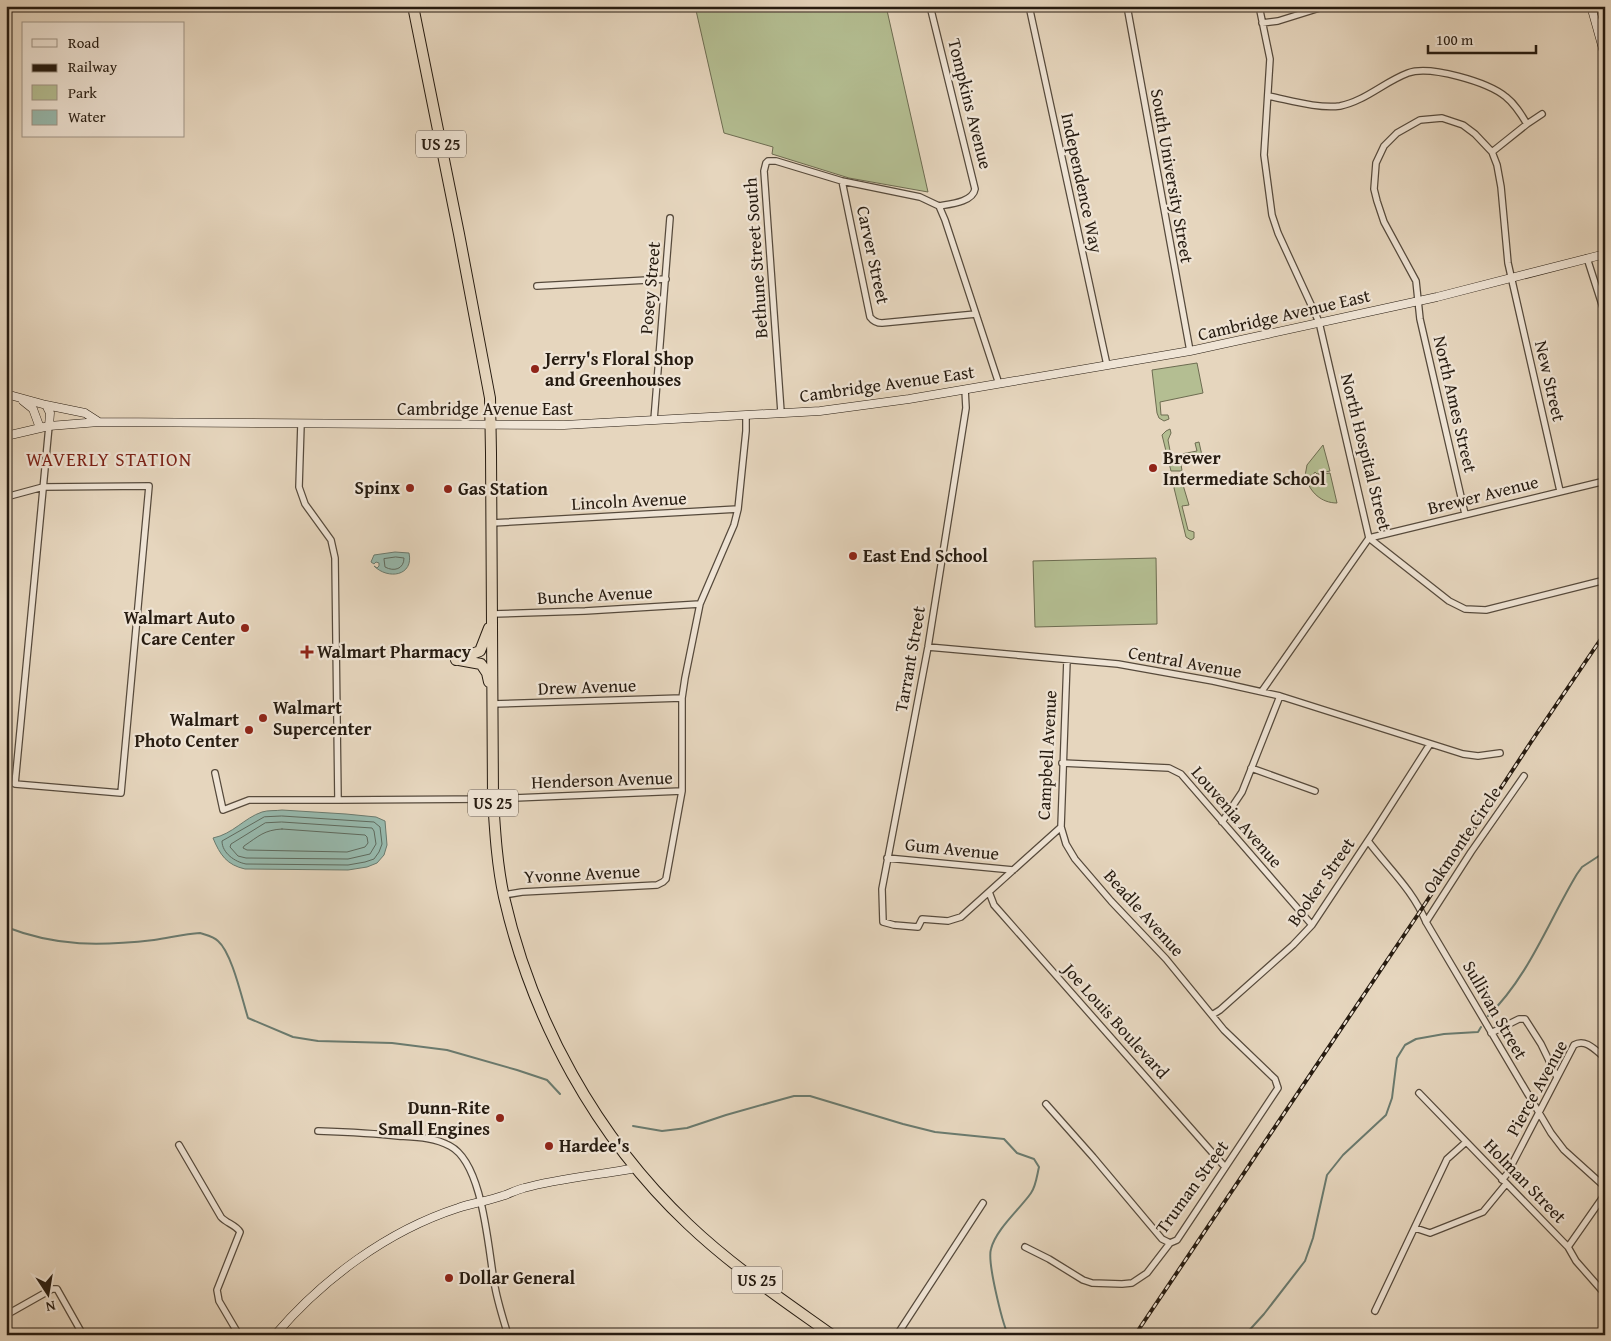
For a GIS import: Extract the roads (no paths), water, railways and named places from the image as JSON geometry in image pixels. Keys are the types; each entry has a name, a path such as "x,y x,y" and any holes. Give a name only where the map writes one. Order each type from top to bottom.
{"highway":[{"name":"US 25","path":"413,6 490,398 492,799 496,844 504,895 521,958 536,1000 570,1072 590,1105 636,1168 662,1198 712,1246 832,1335"},
{"path":"492,615 485,642 480,651 456,660 481,664 487,673 492,701"}],"main road":[{"path":"1591,6 1605,56"},
{"name":"Cambridge Avenue East","path":"6,436 49,426 99,422 564,425 856,407 1190,351 1418,301 1605,254"},
{"path":"6,394 85,413 99,422"},
{"path":"22,399 33,409 40,428"},
{"path":"46,405 50,413 49,426"},
{"path":"275,1335 309,1299 357,1260 420,1224 458,1208 523,1188 636,1168"}],"street":[{"name":"Tompkins Avenue","path":"930,6 975,189 975,193 970,197 939,206"},
{"name":"Independence Way","path":"1029,6 1107,365"},
{"name":"South University Street","path":"1127,6 1190,351"},
{"name":"North Hospital Street","path":"1259,6 1270,59 1264,155 1272,215 1278,233 1319,322 1369,538 1449,601 1461,608 1470,610 1480,611 1605,580"},
{"path":"1262,23 1278,22 1326,6"},
{"path":"1268,96 1323,106 1340,106 1357,100 1407,73 1431,71 1454,76 1496,90 1512,103 1527,124"},
{"path":"1492,152 1542,114"},
{"name":"North Ames Street","path":"1465,514 1420,319 1416,281 1384,222 1376,201 1374,171 1380,154 1390,139 1404,127 1420,120 1436,118 1450,120 1463,125 1475,134 1492,152"},
{"name":"New Street","path":"1492,152 1499,170 1511,278 1560,491"},
{"name":"Bethune Street South","path":"781,412 765,166 768,161 776,161 842,182 920,197 939,206"},
{"name":"Carver Street","path":"842,182 872,320 882,324 976,314"},
{"path":"939,206 999,384"},
{"name":"Posey Street","path":"654,420 670,218"},
{"path":"1587,258 1605,314"},
{"path":"538,286 666,279"},
{"name":"Tarrant Street","path":"894,925 883,922 882,888 928,647 966,408 965,389"},
{"path":"682,791 682,698 700,604 730,538 738,509 746,415"},
{"path":"301,424 298,487 305,504 331,540 335,558 338,800"},
{"path":"6,497 44,487 149,486 121,793 15,784 44,487 49,426"},
{"name":"Brewer Avenue","path":"1369,538 1605,481"},
{"name":"Lincoln Avenue","path":"492,523 738,509"},
{"path":"1262,691 1369,538"},
{"name":"Bunche Avenue","path":"492,615 585,612 700,604"},
{"name":"Central Avenue","path":"928,647 1118,664 1262,691 1472,756 1500,753"},
{"name":"Campbell Avenue","path":"894,925 918,926 922,919 948,922 956,920 1061,827 1066,660"},
{"path":"1222,822 1240,796 1280,696"},
{"name":"Drew Avenue","path":"492,701 682,698"},
{"name":"Booker Street","path":"1212,1015 1294,945 1312,925 1430,744"},
{"name":"Louvenia Avenue","path":"1062,763 1169,768 1176,770 1312,925"},
{"path":"1251,768 1315,791"},
{"name":"Henderson Avenue","path":"215,773 223,810 249,800 492,799 682,791"},
{"name":"Oakmonte Circle","path":"1426,922 1471,852 1524,776"},
{"name":"Yvonne Avenue","path":"504,895 522,892 657,884 663,882 667,875 682,791"},
{"name":"Beadle Avenue","path":"1061,827 1066,844 1075,859 1111,901 1166,959 1212,1015"},
{"name":"Sullivan Street","path":"1368,841 1422,910 1426,922 1551,1133 1564,1150 1605,1187"},
{"name":"Gum Avenue","path":"888,858 1013,870"},
{"name":"Joe Louis Boulevard","path":"989,892 994,905 1225,1167"},
{"name":"Truman Street","path":"1025,1247 1083,1280 1092,1283 1122,1284 1138,1280 1147,1273 1170,1243 1177,1240 1277,1091 1278,1084 1275,1079 1224,1030 1212,1015"},
{"path":"1492,1033 1519,1019 1525,1020 1542,1044 1557,1077"},
{"name":"Pierce Avenue","path":"1415,1228 1430,1233 1484,1212 1504,1182 1574,1044 1578,1042 1585,1043 1605,1058"},
{"name":"Holman Street","path":"1419,1093 1568,1247 1576,1261 1605,1294"},
{"path":"1046,1104 1162,1239 1170,1243"},
{"path":"318,1131 420,1138 444,1143 457,1150 468,1164 480,1202 495,1286 508,1335"},
{"path":"1375,1311 1447,1159 1466,1142"},
{"path":"179,1145 221,1217 227,1223 238,1228 240,1232 217,1290 219,1300 239,1335"},
{"path":"1568,1247 1605,1194"},
{"path":"897,1335 983,1204"},
{"path":"6,1315 54,1288 57,1289 83,1335"}],"water":[{"path":"395,552 409,553 410,561 404,571 393,574 386,573 377,568 379,563 376,562 374,564 371,562 374,555"},
{"path":"282,810 376,817 385,821 387,845 384,855 377,863 367,867 348,870 245,869 233,865 221,854 213,838 227,833 262,812"}],"waterway":[{"path":"1488,1016 1515,984 1527,966 1577,874 1582,867 1605,852"},
{"path":"6,927 43,938 97,944 154,940 200,933 207,935 218,941 228,955 248,1018 293,1037 318,1041 392,1043 447,1050 547,1080 560,1094"},
{"path":"1245,1335 1264,1314 1305,1261 1313,1238 1327,1175 1343,1155 1386,1115 1392,1098 1397,1058 1405,1045 1416,1039 1444,1034 1478,1032 1481,1027"},
{"path":"633,1126 662,1131 687,1128 794,1096 810,1096 935,1132 1004,1139 1017,1153 1034,1159 1039,1167 1033,1190 998,1234 991,1249 993,1278 1008,1335"}],"railway":[{"path":"1135,1335 1605,633"}],"place":[{"name":"Jerry's Floral Shop and Greenhouses","path":"535,369"},
{"name":"Brewer Intermediate School","path":"1153,468"},
{"name":"Spinx","path":"410,488"},
{"name":"Gas Station","path":"448,489"},
{"name":"East End School","path":"853,556"},
{"name":"Walmart Auto Care Center","path":"245,628"},
{"name":"Walmart Pharmacy","path":"307,652"},
{"name":"Walmart Supercenter","path":"263,718"},
{"name":"Walmart Photo Center","path":"249,730"},
{"name":"Dunn-Rite Small Engines","path":"500,1118"},
{"name":"Hardee's","path":"549,1146"},
{"name":"Dollar General","path":"449,1278"}],"district":[{"name":"WAVERLY STATION","path":"109,459"}]}
